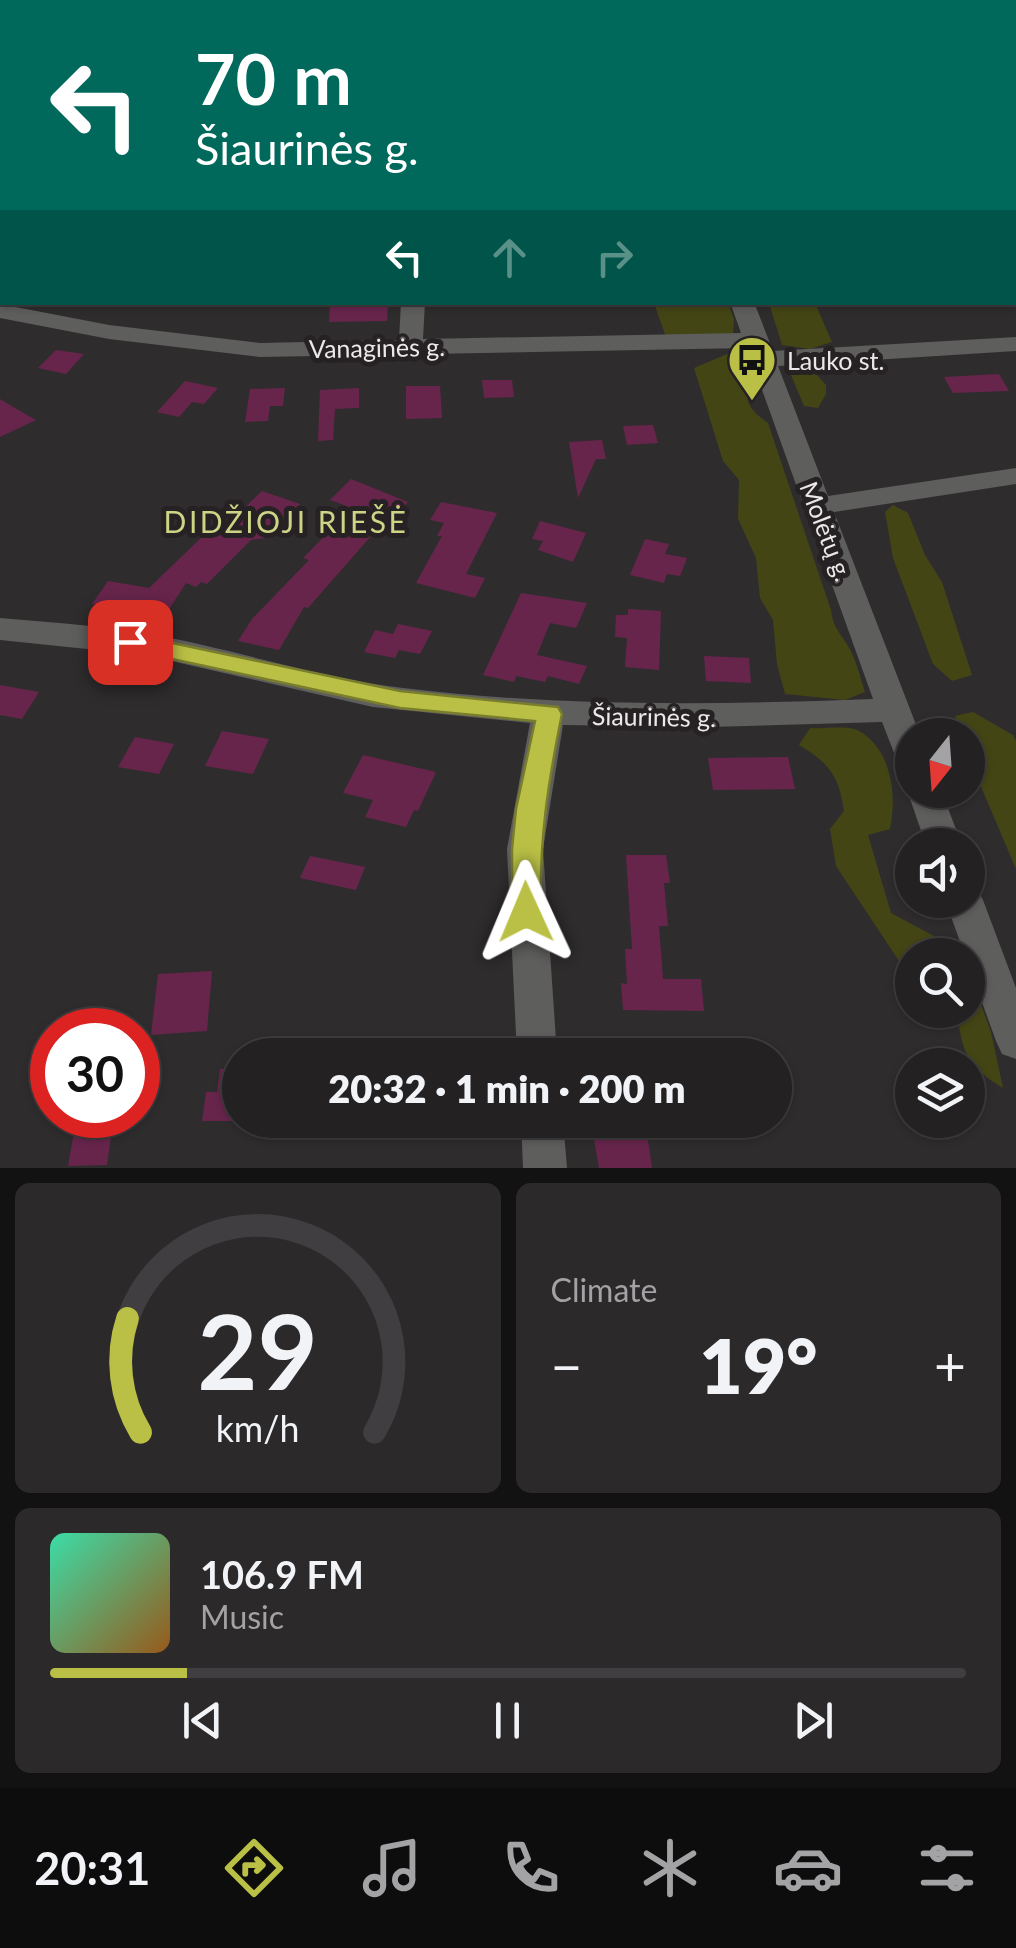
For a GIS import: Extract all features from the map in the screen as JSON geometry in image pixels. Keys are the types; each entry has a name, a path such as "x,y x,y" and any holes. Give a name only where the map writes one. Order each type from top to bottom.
{"street":[{"path":"411,346 413,305"},
{"name":"Molėtų g.","path":"743,305 898,718"},
{"name":"Vanaginės g.","path":"0,311 109,332 260,350 1016,344"},
{"path":"817,506 1016,476"},
{"name":"Šiaurinės g.","path":"0,630 95,636 164,648 400,700 549,714 692,718 895,710"},
{"path":"536,1038 525,849 539,751 549,714"},
{"path":"971,918 1016,1041"},
{"path":"543,1138 544,1168"}],"shaded area":[{"path":"655,305 729,305 734,319 733,334 666,337"},
{"path":"770,305 816,305 832,342 810,349 782,345"},
{"path":"727,354 743,359 751,380 749,404 768,423 833,621 858,668 865,692 845,700 785,694 777,664 773,620 760,598 756,558 738,519 739,480 723,461 694,368"},
{"path":"794,362 805,362 826,385 818,408 804,406 789,370"},
{"path":"893,505 908,513 925,555 942,582 972,675 952,681 933,664 893,558 885,512"},
{"path":"973,712 983,718 956,718"},
{"path":"985,719 1013,735 1016,741 1016,869 985,796"},
{"path":"841,727 857,730 878,748 892,788 892,816 890,829 868,835 891,913 938,938 895,938 895,955 836,866 830,829 844,811 835,779 818,758 799,745 810,728"},
{"path":"985,1016 1003,1088 985,1075 985,1048 964,1048 960,1028 985,1028"}],"building":[{"path":"330,305 388,305 387,321 329,322"},
{"path":"56,350 84,354 66,374 38,368"},
{"path":"999,374 1009,391 953,393 944,377"},
{"path":"482,380 512,380 514,397 484,398"},
{"path":"185,381 218,388 204,404 192,402 179,417 157,412"},
{"path":"406,386 440,386 442,418 406,419"},
{"path":"285,388 283,406 270,406 268,421 245,422 250,389"},
{"path":"359,388 359,408 335,409 333,440 318,441 320,390"},
{"path":"0,399 20,411 36,420 0,437"},
{"path":"653,425 658,443 627,445 623,426"},
{"path":"602,440 606,459 596,459 578,498 569,442"},
{"path":"351,479 408,502 391,521 386,519 308,608 304,607 279,650 238,641 252,619 309,560 303,558 352,508 330,500"},
{"path":"262,491 300,504 265,538 251,540 207,584 201,582 196,587 186,583 164,617 146,614 142,619 105,612 109,607 92,604 108,581 149,588 204,535 212,538"},
{"path":"441,502 497,513 466,574 485,578 475,598 416,583 442,536 437,536 444,523 430,520"},
{"path":"540,521 586,533 573,562 538,550 543,541 532,539"},
{"path":"645,539 669,544 665,554 687,558 680,576 667,574 664,583 630,575"},
{"path":"521,593 587,603 576,628 550,623 537,655 587,666 579,684 548,676 545,682 516,676 514,682 483,675"},
{"path":"628,609 661,611 659,670 625,667 627,638 615,637 616,615 628,615"},
{"path":"398,624 432,631 420,654 399,650 395,658 364,652 375,630 393,634"},
{"path":"704,656 749,658 751,683 706,681"},
{"path":"0,685 39,692 22,719 0,715"},
{"path":"222,731 269,739 253,774 205,766"},
{"path":"135,737 174,744 159,774 118,767"},
{"path":"363,755 436,772 406,827 365,817 373,800 343,793"},
{"path":"788,757 795,789 713,790 708,758"},
{"path":"626,855 666,855 670,883 664,883 668,926 659,926 663,979 701,979 704,1011 623,1010 621,983 627,984 625,949 632,949"},
{"path":"310,856 365,867 356,890 300,878"},
{"path":"212,971 207,1031 160,1034 160,1008 154,1008 158,974"},
{"path":"222,1069 222,1121 202,1121 206,1092 217,1092"},
{"path":"73,1138 111,1138 107,1165 68,1166"},
{"path":"594,1138 648,1138 652,1168 599,1168"}],"place":[{"name":"Lauko st.","path":"752,402"}],"district":[{"name":"DIDŽIOJI RIEŠĖ","path":"286,521"}],"route":[{"path":"130,642 400,700 549,714 539,751 525,849 526,912"}]}
